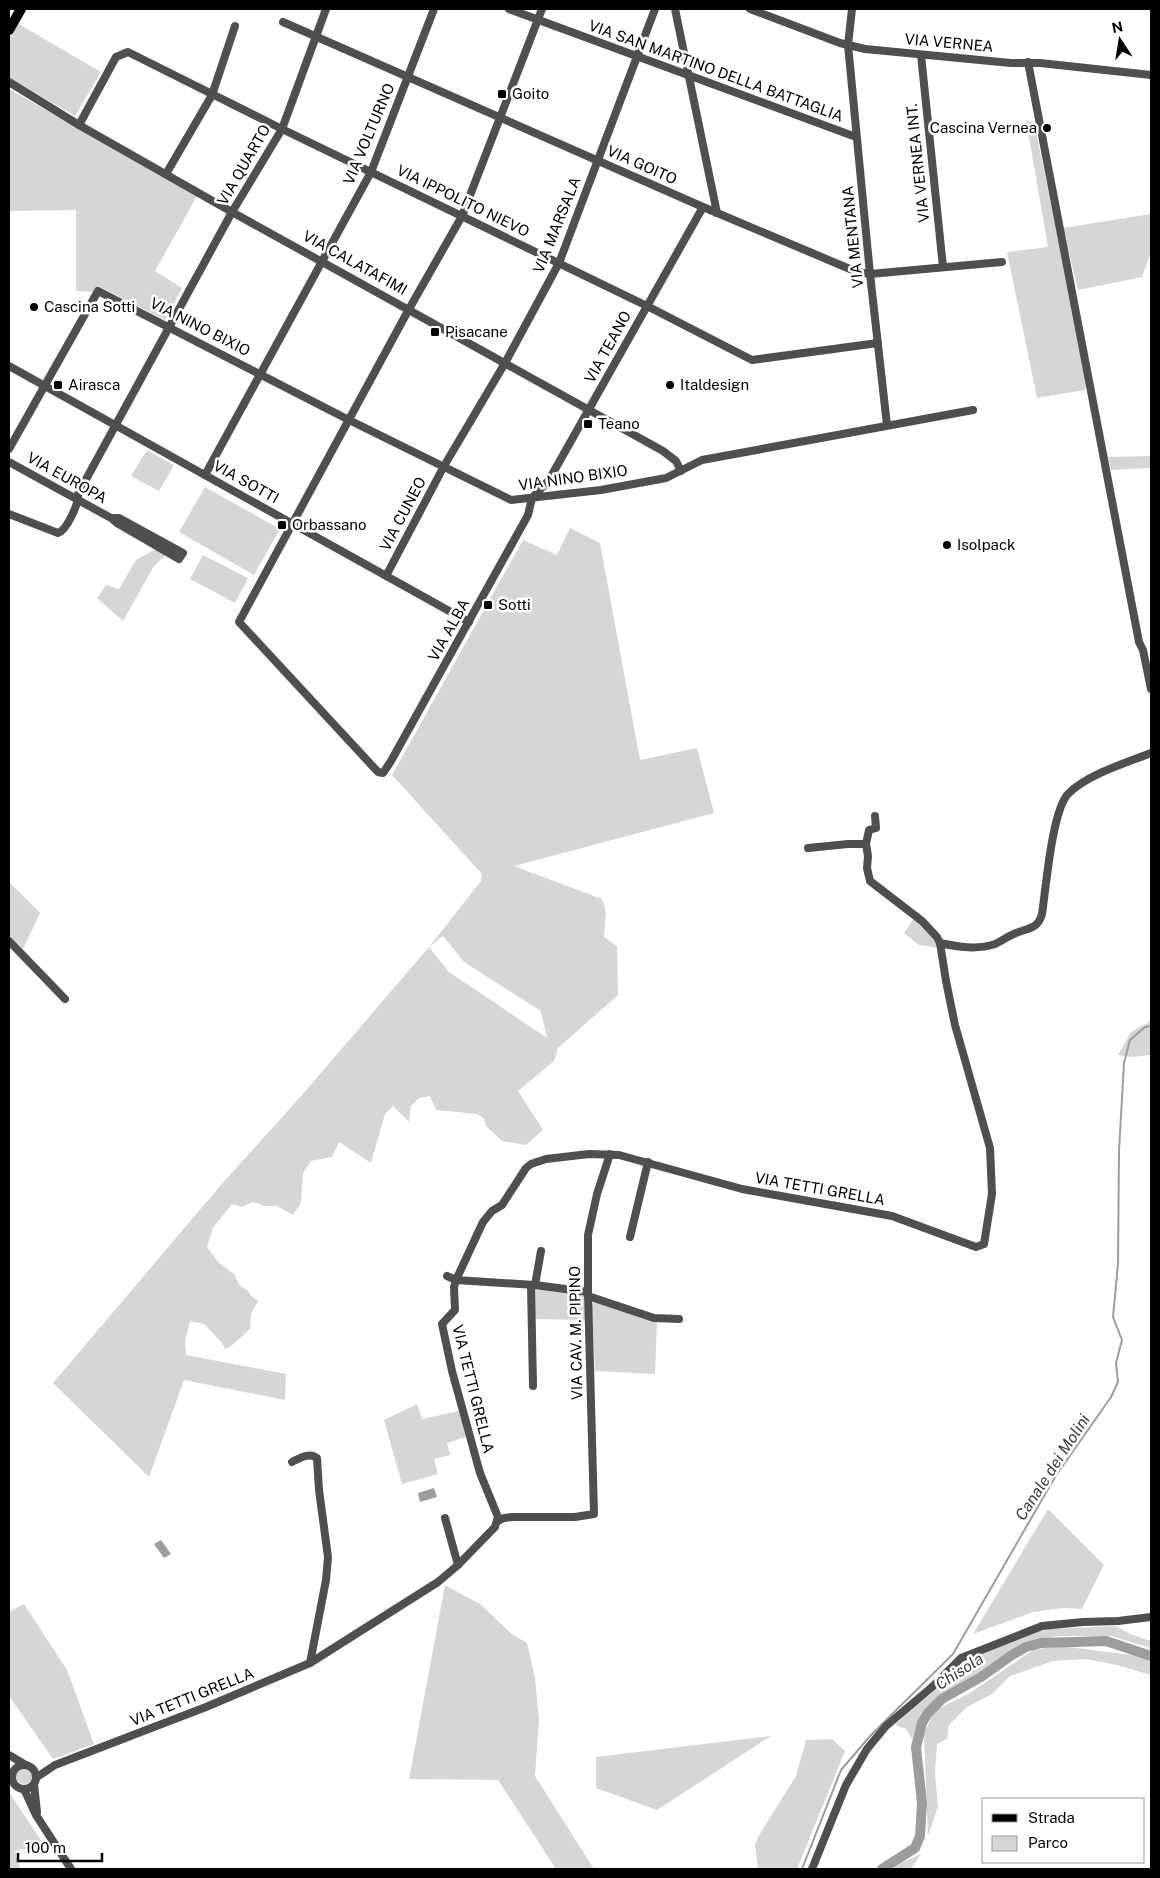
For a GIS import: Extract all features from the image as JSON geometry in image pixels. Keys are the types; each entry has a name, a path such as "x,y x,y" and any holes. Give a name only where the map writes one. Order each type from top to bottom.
{"main road":[{"path":"9,30 21,9"}],"street":[{"name":"VIA QUARTO","path":"9,514 61,532 79,500 78,494 115,424 171,327 232,212 282,129 326,9"},
{"name":"VIA VOLTURNO","path":"205,475 371,172 434,9"},
{"name":"VIA SAN MARTINO DELLA BATTAGLIA","path":"509,9 856,137"},
{"path":"292,524 462,216 542,9"},
{"name":"VIA MARSALA","path":"444,466 505,363 559,263 655,9"},
{"path":"675,9 717,213"},
{"name":"VIA VERNEA","path":"750,9 848,45 864,49 1028,62 1151,75"},
{"path":"848,45 852,9"},
{"name":"VIA GOITO","path":"283,22 703,207 857,272 870,274 1002,262"},
{"path":"166,174 212,94 235,26"},
{"name":"VIA MENTANA","path":"848,45 887,425"},
{"name":"VIA IPPOLITO NIEVO","path":"79,125 116,57 128,52 647,306 752,360 878,343"},
{"name":"VIA VERNEA INT.","path":"921,55 943,267"},
{"path":"1028,62 1139,642 1143,650 1151,690"},
{"name":"VIA CALATAFIMI","path":"9,83 232,212 672,457 681,471"},
{"name":"VIA TEANO","path":"532,498 549,480 703,207"},
{"name":"VIA NINO BIXIO","path":"45,386 98,291 349,420 511,500 601,490 666,478 702,460 973,410"},
{"name":"VIA SOTTI","path":"9,366 469,622"},
{"path":"9,450 45,386"},
{"name":"VIA EUROPA","path":"9,462 111,518 117,524 180,559 183,553 119,518 111,518"},
{"name":"VIA CUNEO","path":"386,576 444,466"},
{"name":"VIA ALBA","path":"292,524 239,622 378,772 382,773 391,762 528,515 532,498"},
{"path":"875,816 876,828 868,830 866,844 868,877 870,881 922,921 940,943 968,947 994,944 1035,927 1040,920 1055,825 1060,808 1068,795 1086,781 1151,753"},
{"path":"808,848 866,844"},
{"path":"9,942 65,999"},
{"name":"VIA TETTI GRELLA","path":"35,1780 55,1765 206,1707 310,1663 432,1586 458,1565 495,1527 498,1521 496,1512 480,1473 452,1370 442,1322 455,1310 454,1293 456,1280 483,1222 492,1211 502,1206 526,1168 531,1164 546,1159 589,1154 610,1154 648,1162 742,1189 892,1216 976,1247 982,1246 986,1240 992,1194 990,1148 955,1025 940,943"},
{"name":"VIA CAV. M. PIPINO","path":"498,1521 513,1517 575,1517 594,1514 588,1234 597,1194 610,1154"},
{"path":"630,1236 648,1162"},
{"path":"533,1386 533,1285 542,1251"},
{"path":"447,1276 456,1280 533,1285 588,1294 654,1318 679,1319"},
{"path":"292,1462 308,1455 316,1458 328,1557 326,1580 310,1663"},
{"path":"444,1518 458,1565"},
{"path":"812,1869 846,1785 866,1749 893,1720 932,1687 961,1658 1002,1640 1042,1626 1151,1617"},
{"path":"9,1756 28,1766 35,1780 36,1803 40,1821"},
{"path":"9,1764 14,1782 20,1788 31,1787 35,1780"},
{"name":"VIA TETTI GRELLA","path":"28,1766 55,1765"},
{"path":"12,1774 16,1767 28,1766"},
{"path":"24,1789 40,1821 71,1869"}],"green space":[{"path":"17,23 101,72 75,116 9,78 9,40"},
{"path":"9,89 197,196 155,271 182,288 165,320 98,286 94,292 76,291 76,210 9,211"},
{"path":"1026,120 1034,122 1087,376 1085,390 1037,398 1007,252 1048,247"},
{"path":"1151,214 1151,252 1142,277 1078,290 1063,228"},
{"path":"147,450 174,465 159,491 131,476"},
{"path":"1151,456 1151,468 1111,470 1108,457"},
{"path":"205,487 280,529 254,575 179,532"},
{"path":"570,528 600,543 640,760 697,748 714,813 514,866 602,899 606,911 604,937 617,946 618,995 558,1048 554,1061 518,1091 543,1130 526,1145 502,1141 486,1126 484,1118 477,1114 436,1110 430,1096 419,1098 411,1106 409,1122 393,1106 385,1114 371,1163 339,1142 332,1157 311,1161 303,1173 301,1203 293,1215 277,1206 264,1206 253,1202 242,1207 232,1204 213,1228 207,1247 219,1263 234,1274 240,1286 258,1301 251,1314 250,1329 230,1347 225,1349 222,1343 204,1324 190,1321 185,1342 186,1355 286,1374 285,1400 184,1380 149,1477 53,1383 220,1186 302,1095 429,947 481,881 482,874 392,775 523,540 557,555","holes":["443,936 464,962 541,1011 547,1038 449,972 429,947"]},
{"path":"156,549 166,555 154,566 123,621 97,598 106,585 119,589 136,560"},
{"path":"203,555 248,578 235,603 190,579"},
{"path":"9,882 40,913 23,949 9,935"},
{"path":"914,918 936,940 940,948 919,945 904,933"},
{"path":"1151,1018 1150,1055 1132,1057 1118,1055 1131,1032 1149,1022"},
{"path":"535,1289 586,1293 585,1320 534,1319"},
{"path":"594,1301 657,1322 655,1374 595,1371 592,1307"},
{"path":"417,1404 422,1419 459,1411 466,1437 447,1443 450,1455 434,1459 438,1474 402,1484 384,1420"},
{"path":"1048,1509 1104,1565 1082,1609 1064,1608 1033,1612 973,1634"},
{"path":"445,1585 480,1604 513,1635 527,1643 535,1678 539,1720 535,1776 594,1869 556,1869 498,1780 409,1779"},
{"path":"24,1604 67,1670 94,1744 53,1759 9,1696 9,1612"},
{"path":"1116,1626 1130,1634 1151,1641 1151,1648 1111,1636 1057,1636 1024,1645 940,1696 921,1713 912,1739 906,1729 895,1725 932,1693 954,1669 976,1655 1022,1636 1047,1629"},
{"path":"1060,1646 1132,1655 1151,1661 1151,1675 1117,1665 1086,1659 1053,1661 1010,1676 992,1694 967,1707 949,1725 947,1739 937,1744 935,1772 938,1807 928,1836 924,1734 934,1711 968,1694 1033,1650"},
{"path":"771,1736 657,1810 596,1788 596,1757"},
{"path":"832,1739 845,1751 797,1869 758,1869 755,1845 758,1837 796,1776 806,1740"},
{"path":"21,1768 27,1768 32,1773 30,1782 21,1784 16,1779 16,1773"},
{"path":"9,1792 44,1845 15,1851 20,1869 9,1869"},
{"path":"921,1854 911,1869 892,1869 903,1862"}],"shaded area":[{"path":"434,1488 437,1497 420,1502 418,1493"},
{"path":"161,1540 171,1554 164,1558 154,1544"}],"waterway":[{"name":"Canale dei Molini","path":"802,1869 841,1770 871,1735 953,1654 1055,1477 1111,1397 1118,1382 1116,1363 1122,1340 1113,1317 1118,1264 1119,1151 1124,1063 1130,1040 1145,1027 1151,1026"},
{"name":"Chisola","path":"882,1869 915,1848 920,1836 922,1803 916,1747 922,1723 927,1714 942,1699 981,1677 1026,1647 1041,1643 1106,1641 1151,1656"}],"place":[{"name":"Goito","path":"502,94"},
{"name":"Cascina Vernea","path":"1047,128"},
{"name":"Cascina Sotti","path":"34,307"},
{"name":"Pisacane","path":"435,332"},
{"name":"Airasca","path":"58,385"},
{"name":"Italdesign","path":"670,385"},
{"name":"Teano","path":"588,424"},
{"name":"Orbassano","path":"282,525"},
{"name":"Isolpack","path":"947,545"},
{"name":"Sotti","path":"488,605"}]}
